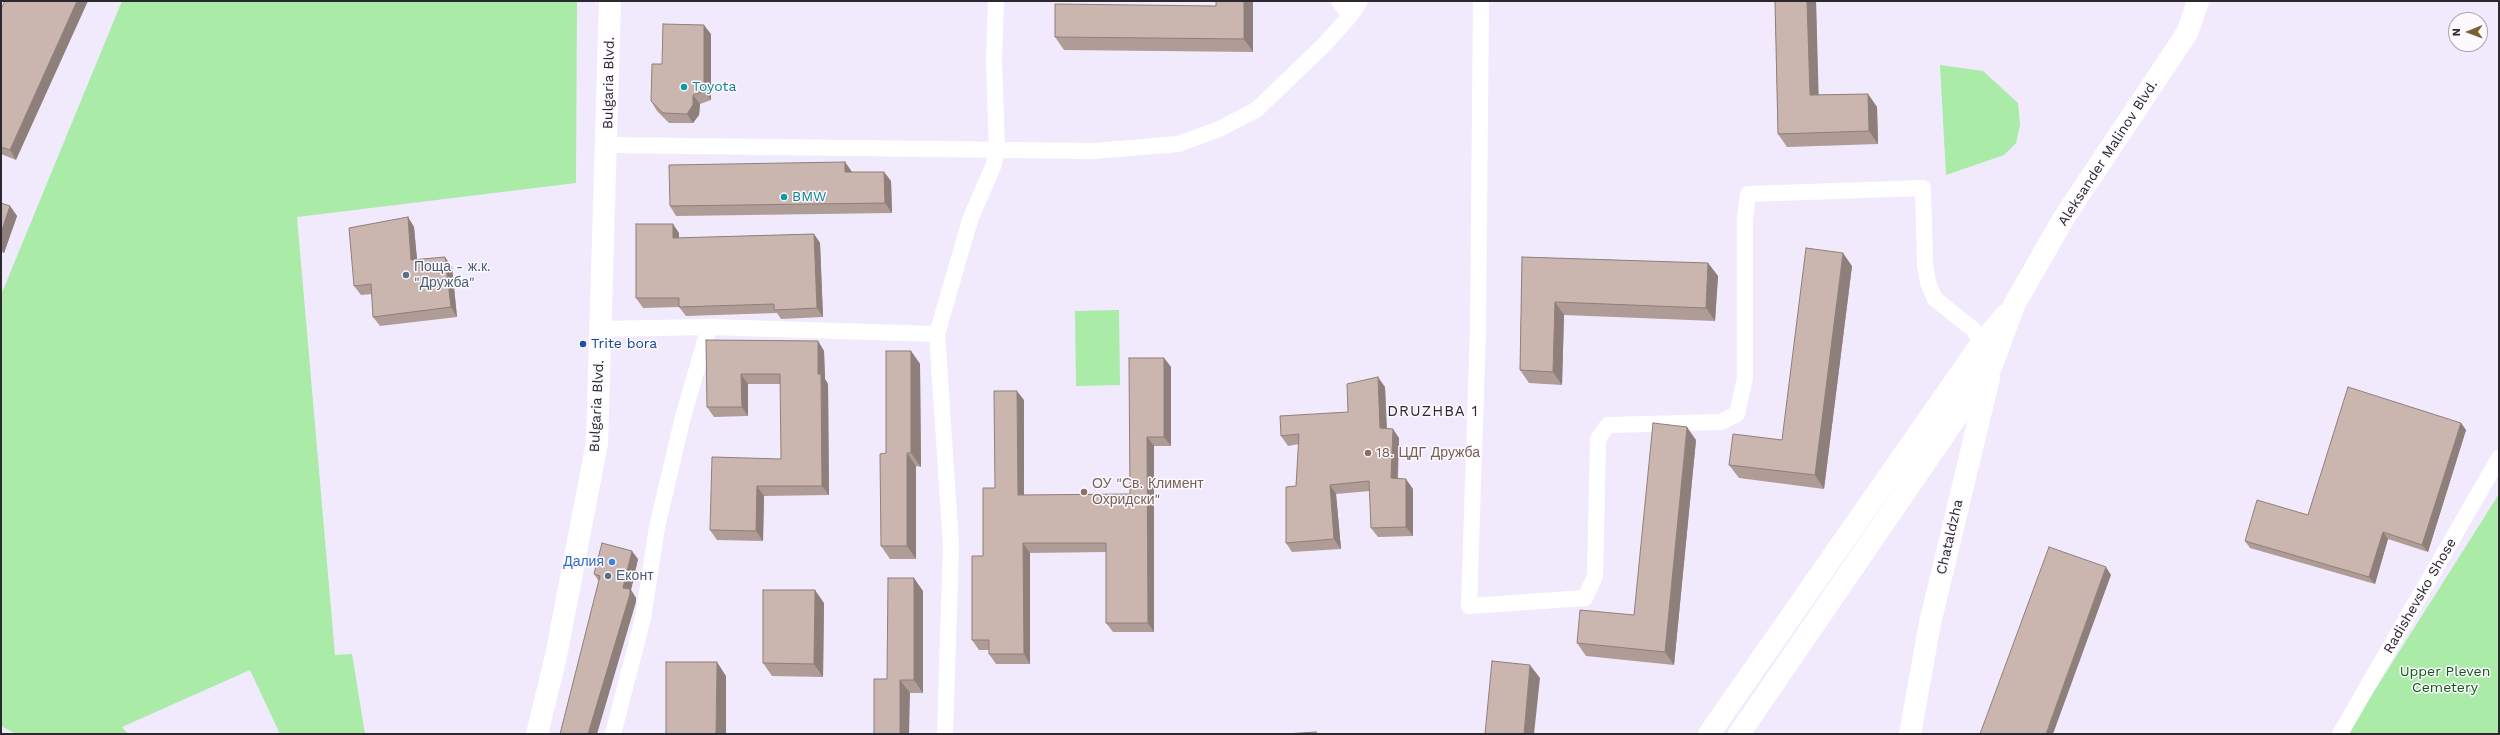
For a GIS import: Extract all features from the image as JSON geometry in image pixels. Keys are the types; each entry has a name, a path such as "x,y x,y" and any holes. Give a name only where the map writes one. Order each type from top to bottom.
{"street":[{"name":"Bulgaria Blvd.","path":"537,734 556,656 597,443 601,329 601,257 607,145 610,1"},
{"path":"945,734 951,545 937,334 970,220 994,164 997,150 994,61 996,1"},
{"path":"1338,1 1350,16"},
{"path":"607,145 1094,151 1178,144 1217,130 1256,110 1324,45 1350,16 1360,1"},
{"path":"1481,1 1478,328 1469,606 1585,598 1595,576 1598,439 1608,425 1721,422 1737,414 1745,378 1745,218 1748,194 1923,188 1925,264 1928,283 1935,299 1974,330 1992,365"},
{"name":"Aleksander Malinov Blvd.","path":"2014,305 2065,216 2187,33 2198,1"},
{"path":"1709,734 1981,344 2014,305"},
{"path":"1739,734 1992,365 2014,305"},
{"path":"601,329 708,327 937,334"},
{"path":"613,734 643,618 661,512 683,417 708,327"},
{"name":"Chataldzha","path":"1910,734 1918,683 1947,546 1992,365"},
{"name":"Radishevsko Shose","path":"2340,734 2499,458"}],"green space":[{"path":"122,1 577,1 576,183 297,217 335,655 352,654 365,734 280,734 250,670 122,727 128,734 16,734 1,726 1,295"},
{"path":"1940,65 1983,71 2018,103 2020,125 2016,143 2004,155 1946,175"},
{"path":"1119,310 1120,385 1076,386 1075,311"},
{"name":"Upper Pleven Cemetery","path":"2499,494 2499,734 2347,734"}],"building":[{"path":"5,1 77,1 10,150 1,147 1,9"},
{"path":"1216,1 1244,1 1244,39 1055,37 1055,4 1216,6"},
{"path":"1775,1 1807,1 1810,95 1868,94 1869,131 1778,134"},
{"name":"Toyota","path":"663,24 704,25 704,91 693,95 693,105 687,114 663,113 651,101 652,64 662,64"},
{"name":"BMW","path":"845,162 845,172 884,172 885,203 670,206 669,165"},
{"path":"1,203 10,206 1,233"},
{"name":"Поща - ж.к. \"Дружба\"","path":"408,217 411,260 445,257 451,307 373,317 371,284 354,286 349,228"},
{"path":"636,224 673,224 673,238 814,234 817,308 774,310 774,304 679,307 679,298 636,298"},
{"path":"1806,248 1843,253 1815,475 1729,465 1733,434 1782,440"},
{"path":"1522,257 1708,263 1706,308 1555,302 1553,372 1520,370"},
{"path":"706,340 818,341 818,374 821,374 822,486 757,486 756,531 710,530 712,457 781,459 780,374 741,374 742,407 707,407"},
{"path":"886,351 911,351 911,453 907,453 907,546 881,546 880,454 886,453"},
{"path":"1129,358 1164,358 1164,437 1147,437 1148,623 1106,623 1106,543 1023,543 1024,654 989,654 989,640 972,640 972,556 983,556 983,488 995,488 994,391 1017,391 1018,495 1130,494"},
{"path":"1378,377 1380,428 1393,429 1391,478 1406,479 1406,527 1371,528 1369,481 1330,485 1334,539 1286,543 1286,487 1296,486 1299,434 1281,436 1280,416 1348,412 1347,384"},
{"path":"2348,387 2461,423 2422,545 2383,532 2369,577 2245,541 2257,500 2308,515"},
{"path":"1653,423 1687,427 1665,652 1577,643 1580,610 1634,615"},
{"path":"602,543 632,551 623,588 630,589 630,594 588,734 560,734 600,576 594,574"},
{"path":"2049,547 2106,567 2046,734 1980,734"},
{"path":"888,578 914,578 914,680 900,680 900,734 874,734 874,679 887,679"},
{"path":"763,590 815,590 814,664 763,663"},
{"path":"1492,661 1530,665 1524,734 1485,734"},
{"path":"666,662 717,662 716,734 666,734"},
{"path":"1316,732 1316,734 1285,734"}],"place":[{"name":"Toyota","path":"684,87"},
{"name":"BMW","path":"784,197"},
{"name":"Поща - ж.к. \"Дружба\"","path":"406,275"},
{"name":"Trite bora","path":"583,344"},
{"name":"18. ЦДГ Дружба","path":"1368,453"},
{"name":"ОУ \"Св. Климент Охридски\"","path":"1084,492"},
{"name":"Далия","path":"612,562"},
{"name":"Еконт","path":"608,576"}],"district":[{"name":"DRUZHBA 1","path":"1433,412"}]}
